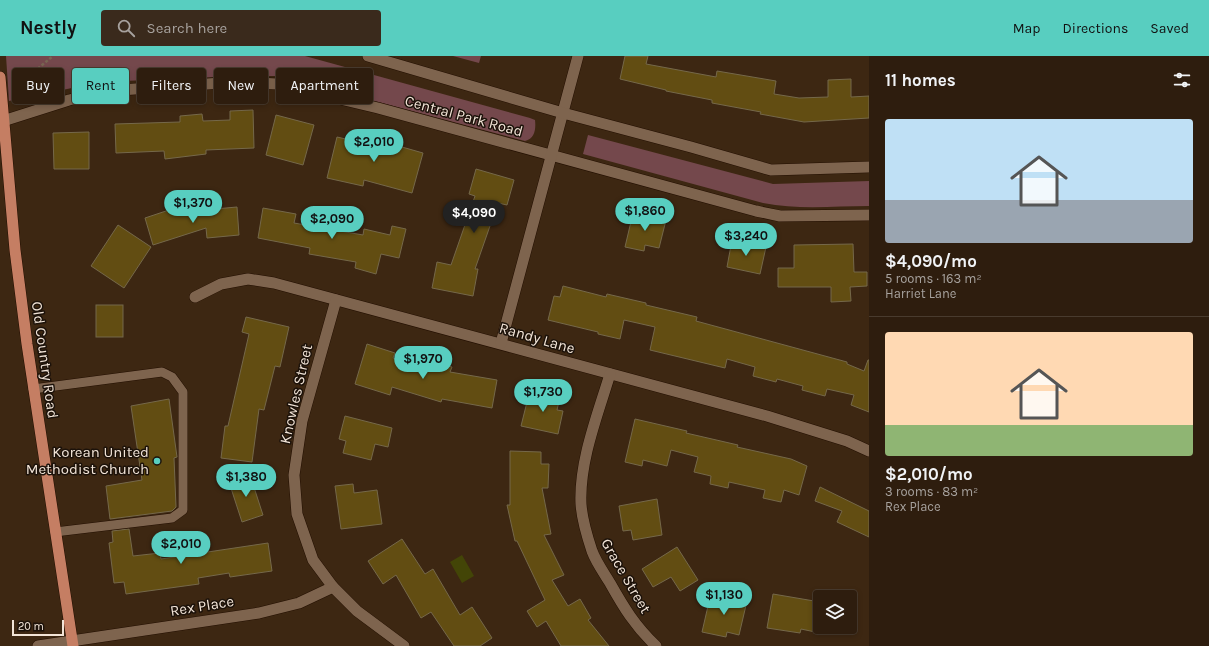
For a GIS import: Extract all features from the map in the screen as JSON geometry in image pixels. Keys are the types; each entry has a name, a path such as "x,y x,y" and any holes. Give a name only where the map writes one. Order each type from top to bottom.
{"main road":[{"name":"Old Country Road","path":"0,77 1,105 15,250 33,389 72,644"}],"street":[{"name":"Central Park Road","path":"368,56 563,113 771,170 869,168"},
{"path":"501,343 578,56"},
{"name":"Central Park Road","path":"3,120 70,100 106,92 236,82 277,84 378,108 756,211 780,216 869,215"},
{"name":"Randy Lane","path":"195,298 221,284 248,279 274,282 767,416 847,442 869,452"},
{"name":"Knowles Street","path":"336,300 302,421 294,475 297,514 313,560 333,587 357,611 404,646"},
{"name":"Grace Street","path":"610,374 588,450 582,482 581,504 586,534 593,553 624,608 641,632 656,646"},
{"name":"Rex Place","path":"38,646 72,644 259,613 299,603 333,587"}],"lane":[{"path":"33,389 162,372 172,377 182,392 183,510 172,518 55,532"}],"path":[{"path":"38,68 53,56"}],"shaded area":[{"path":"6,56 305,56 349,68 276,68 276,76 268,76 268,68 214,68 214,77 206,77 206,68 137,68 137,80 129,81 129,68 72,68 72,88 64,90 64,68 12,68 12,100 9,101"},
{"path":"453,56 481,56 479,63"},
{"path":"373,75 535,120 535,130 533,136 525,141 373,101"},
{"path":"588,135 773,184 869,181 869,206 803,207 763,203 583,154"},
{"path":"462,555 474,576 462,583 450,562"}],"building":[{"path":"625,56 648,56 646,64 716,77 717,71 776,81 774,94 799,98 828,97 828,80 851,79 851,97 869,96 869,118 804,122 712,103 712,100 666,91 620,79"},
{"path":"253,110 254,148 206,150 206,154 165,159 164,151 116,153 115,124 180,122 180,116 202,114 203,121 230,120 230,111"},
{"path":"276,115 314,125 303,165 266,155"},
{"path":"89,132 89,169 54,169 53,133"},
{"path":"352,132 423,153 412,193 364,180 363,186 327,178 337,137 350,140"},
{"path":"476,169 514,180 507,205 498,203 475,269 478,269 473,296 432,288 437,262 451,265 475,196 469,194"},
{"path":"181,206 182,212 237,207 239,235 207,238 206,228 153,245 145,218"},
{"path":"263,208 296,214 294,223 363,235 364,229 390,235 392,226 406,229 399,258 381,254 376,274 355,268 356,262 309,254 310,248 258,238"},
{"path":"633,213 666,220 659,248 645,245 644,251 625,247"},
{"path":"118,225 151,247 124,288 91,266"},
{"path":"732,240 766,247 760,274 727,267"},
{"path":"853,244 854,272 867,272 867,286 850,287 851,301 831,302 831,287 778,287 778,268 794,268 794,245"},
{"path":"563,286 606,297 607,294 646,303 646,305 697,317 696,321 847,362 847,364 864,371 869,360 869,412 851,405 854,395 827,389 825,396 802,390 803,386 777,379 776,382 753,376 755,367 727,359 725,368 650,350 655,327 624,320 620,339 548,320 554,296 560,297"},
{"path":"96,305 123,305 123,337 96,337"},
{"path":"246,317 289,327 280,367 275,366 264,410 259,409 252,462 221,458 225,426 228,426 249,334 242,332"},
{"path":"367,344 395,353 393,358 428,369 430,360 452,367 450,372 497,380 492,408 442,399 441,402 392,387 390,395 355,384"},
{"path":"530,390 560,397 557,410 563,411 558,434 521,426"},
{"name":"Korean United Methodist Church","path":"169,399 177,457 174,458 176,507 172,511 110,519 106,486 142,480 131,406"},
{"path":"345,416 392,428 388,447 375,444 371,460 343,453 346,441 339,439"},
{"path":"635,419 738,445 737,447 791,459 807,466 799,495 784,490 781,502 763,498 765,490 729,482 728,488 710,484 711,476 694,472 698,457 671,450 667,466 643,460 642,466 625,462"},
{"path":"510,451 541,452 541,464 549,464 548,488 542,488 551,534 544,535 564,575 552,580 568,606 580,599 591,618 588,620 609,646 561,646 546,621 537,627 527,611 545,600 517,541 515,541 507,505 510,505"},
{"path":"250,475 263,515 242,522 229,482"},
{"path":"353,484 354,493 377,490 382,524 341,529 335,486"},
{"path":"820,487 869,511 869,537 837,522 842,511 815,501"},
{"path":"657,499 662,535 633,540 631,530 623,531 619,506"},
{"path":"129,529 133,556 160,553 161,559 268,543 272,571 230,577 229,573 198,578 199,584 126,594 124,582 114,583 109,543 113,542 112,531"},
{"path":"402,539 425,574 433,569 460,615 472,607 492,638 480,646 454,646 431,612 421,618 396,575 383,584 368,561"},
{"path":"677,547 698,580 680,591 671,577 653,587 642,569"},
{"path":"711,593 747,601 739,635 727,632 726,637 702,632"},
{"path":"773,594 813,601 813,632 801,629 800,633 767,628"}],"place":[{"name":"Korean United Methodist Church","path":"157,461"}]}
